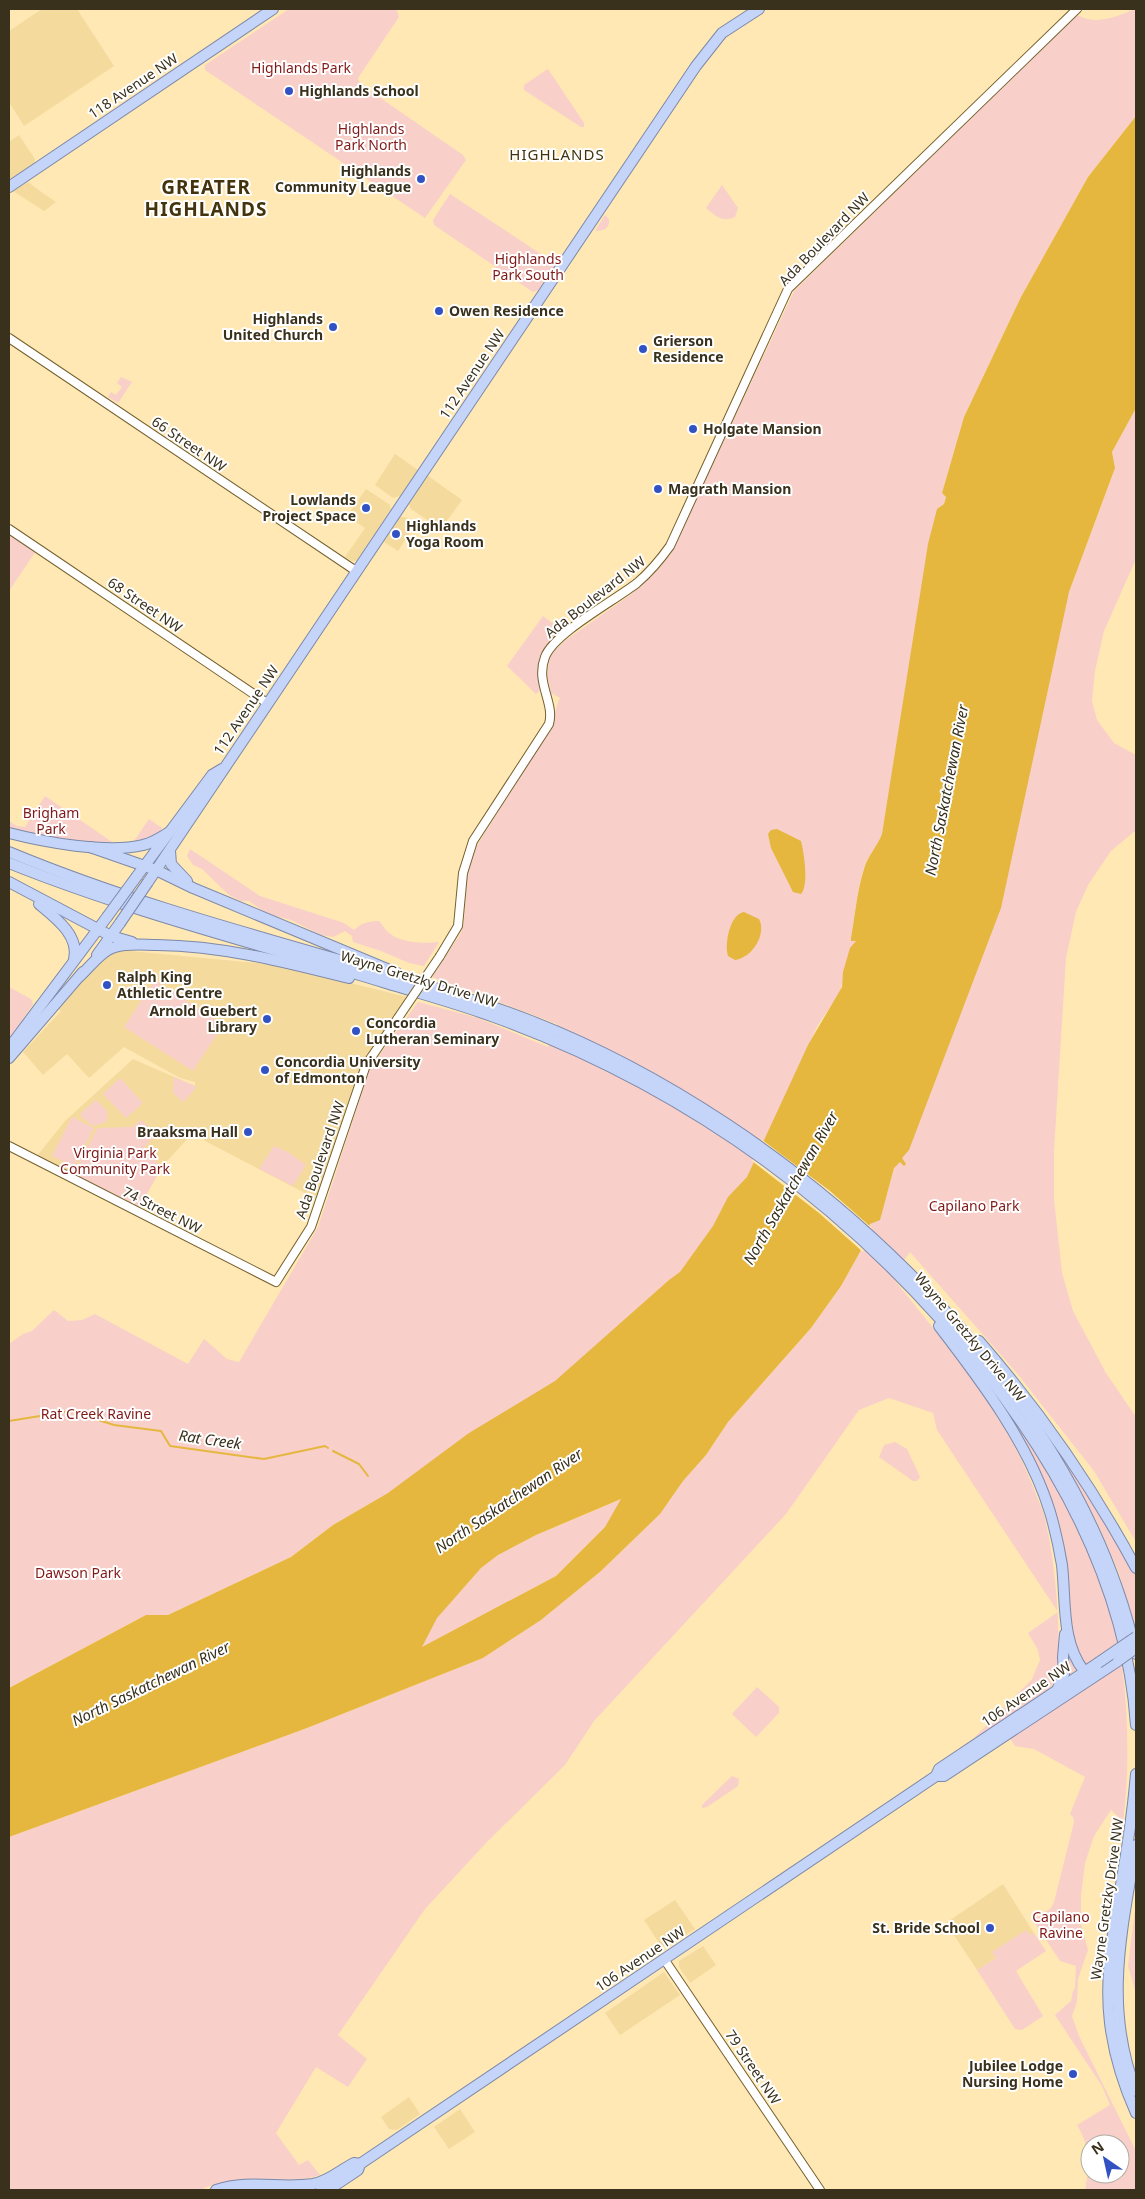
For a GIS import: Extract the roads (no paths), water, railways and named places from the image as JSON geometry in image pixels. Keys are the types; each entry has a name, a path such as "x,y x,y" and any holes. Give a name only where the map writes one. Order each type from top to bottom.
{"main road":[{"name":"118 Avenue NW","path":"9,187 273,9"},
{"name":"112 Avenue NW","path":"9,1058 80,976 111,936 711,45 722,33 759,9"},
{"name":"112 Avenue NW","path":"9,1048 212,775 222,769"},
{"path":"9,833 90,847 111,848 143,845 171,832"},
{"path":"90,847 156,870 385,966 414,986"},
{"path":"170,850 169,861 172,867 200,890"},
{"name":"Wayne Gretzky Drive NW","path":"9,852 154,906 414,986"},
{"name":"Wayne Gretzky Drive NW","path":"9,863 111,901 494,1008 568,1037 635,1070 807,1181 905,1274 995,1371 1067,1477 1097,1537 1115,1580 1136,1654"},
{"path":"9,882 111,936 145,945"},
{"path":"23,891 48,912 72,938 76,949 74,961"},
{"path":"80,976 109,950 122,946 145,945 203,947 250,954 374,984 414,986"},
{"path":"905,1274 929,1286 1005,1372 1065,1454 1123,1544 1136,1568"},
{"path":"905,1274 914,1297 976,1377 1001,1414 1033,1470 1054,1528 1062,1563 1070,1646 1084,1671"},
{"name":"Wayne Gretzky Drive NW","path":"905,1274 1007,1401 1034,1439 1068,1499 1096,1556 1120,1623 1132,1684 1136,1725"},
{"path":"1123,1544 1136,1560"},
{"path":"1056,1690 1064,1674 1062,1657 1067,1621"},
{"name":"106 Avenue NW","path":"936,1776 944,1776 1099,1667 1136,1637"},
{"name":"106 Avenue NW","path":"325,2187 358,2170 360,2164 936,1776 939,1769 1084,1671 1099,1667 1136,1648"},
{"name":"Wayne Gretzky Drive NW","path":"1136,1774 1129,1837 1112,1941 1108,1986 1110,2022 1115,2054 1136,2113"},
{"name":"Wayne Gretzky Drive NW","path":"1136,1845 1122,1932 1117,1991 1121,2041 1136,2092"},
{"path":"216,2190 236,2185 275,2184 325,2187"},
{"path":"275,2184 294,2190"}],"street":[{"name":"Ada Boulevard NW","path":"276,1282 312,1227 366,1065 440,956 458,926 462,873 473,840 549,724 551,715 542,678 542,667 548,651 559,638 639,582 655,567 670,546 788,290 1078,9"},
{"name":"66 Street NW","path":"9,338 356,571"},
{"name":"68 Street NW","path":"9,529 267,703"},
{"name":"74 Street NW","path":"9,1146 276,1282"},
{"name":"79 Street NW","path":"664,1959 820,2190"}],"water":[{"name":"North Saskatchewan River","path":"1136,116 1136,408 1112,452 1115,468 1069,592 1001,908 909,1150 902,1158 906,1164 904,1166 900,1162 894,1168 880,1220 870,1224 860,1252 841,1286 811,1328 728,1422 706,1455 683,1481 660,1514 601,1571 541,1620 483,1658 307,1728 9,1837 9,1688 146,1615 168,1615 291,1557 333,1525 388,1493 469,1433 555,1381 680,1272 713,1226 728,1197 747,1177 808,1045 842,987 843,972 850,948 856,941 851,941 851,938 862,877 868,859 882,834 928,544 937,509 944,504 946,497 942,493 964,417 1021,297 1088,177","holes":["621,1499 605,1527 556,1576 422,1647 437,1618 481,1568 498,1555 536,1535"]},
{"path":"777,829 801,841 805,884 801,894 793,892 771,848 768,834 771,830"},
{"path":"744,912 759,919 761,931 752,950 747,955 735,960 728,956 727,951 729,930 735,918"}],"waterway":[{"name":"Rat Creek","path":"9,1421 71,1411 114,1425 161,1431 170,1446 264,1459 325,1446 328,1448"},
{"name":"Rat Creek","path":"333,1451 359,1464 368,1476"}],"place":[{"name":"Highlands School","path":"289,91"},
{"name":"Highlands Community League","path":"421,179"},
{"name":"Owen Residence","path":"439,311"},
{"name":"Highlands United Church","path":"333,327"},
{"name":"Grierson Residence","path":"643,349"},
{"name":"Holgate Mansion","path":"693,429"},
{"name":"Magrath Mansion","path":"658,489"},
{"name":"Lowlands Project Space","path":"366,508"},
{"name":"Highlands Yoga Room","path":"396,534"},
{"name":"Ralph King Athletic Centre","path":"107,985"},
{"name":"Arnold Guebert Library","path":"267,1019"},
{"name":"Concordia Lutheran Seminary","path":"356,1031"},
{"name":"Concordia University of Edmonton","path":"265,1070"},
{"name":"Braaksma Hall","path":"248,1132"},
{"name":"St. Bride School","path":"990,1928"},
{"name":"Jubilee Lodge Nursing Home","path":"1073,2074"}],"district":[{"name":"HIGHLANDS","path":"557,155"},
{"name":"GREATER HIGHLANDS","path":"206,198"}],"park label":[{"name":"Highlands Park","path":"301,68"},
{"name":"Highlands Park North","path":"371,138"},
{"name":"Highlands Park South","path":"528,268"},
{"name":"Brigham Park","path":"51,822"},
{"name":"Virginia Park Community Park","path":"115,1162"},
{"name":"Capilano Park","path":"974,1206"},
{"name":"Rat Creek Ravine","path":"96,1414"},
{"name":"Dawson Park","path":"78,1573"},
{"name":"Capilano Ravine","path":"1061,1925"}]}
